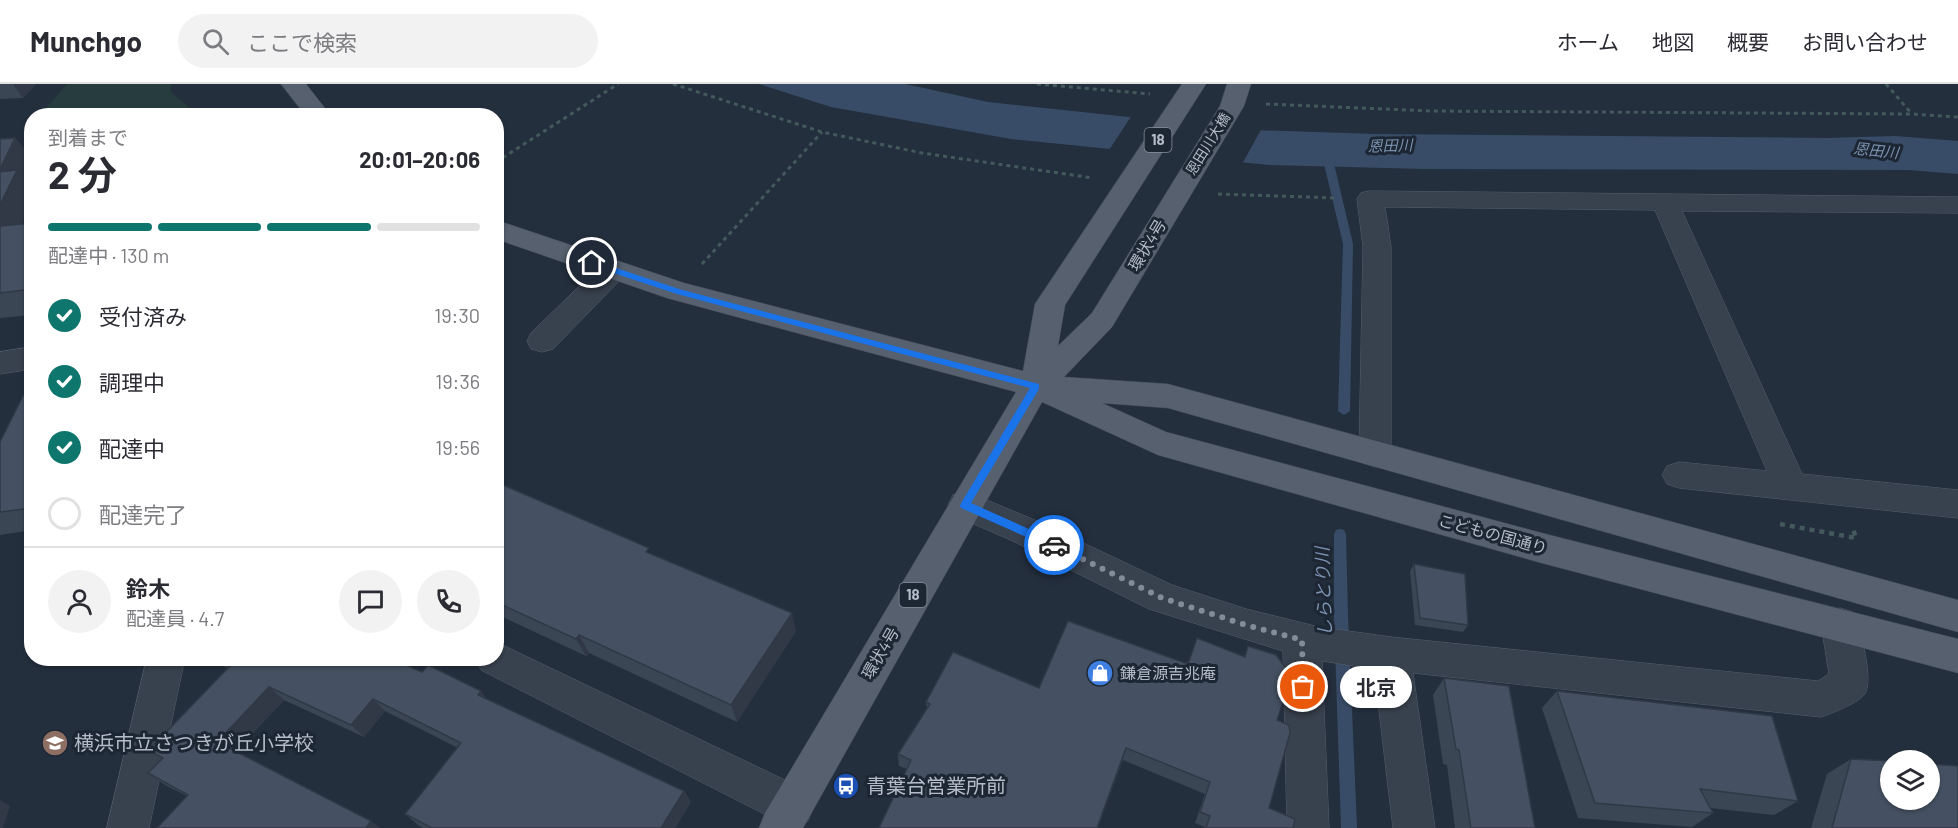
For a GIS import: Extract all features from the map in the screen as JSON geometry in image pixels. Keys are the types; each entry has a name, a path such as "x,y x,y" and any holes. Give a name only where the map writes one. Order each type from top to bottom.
{"main road":[{"path":"293,84 312,108"},
{"name":"環状4号","path":"1036,386 1050,304 1188,94"},
{"name":"恩田川大橋","path":"1184,182 1236,95"},
{"name":"環状4号","path":"786,817 1036,386 1102,320 1184,182"},
{"name":"こどもの国通り","path":"504,232 677,291 1036,386 1158,442 1538,547 1958,656"},
{"name":"こどもの国通り","path":"1036,386 1168,396 1958,616"}],"street":[{"path":"1375,454 1377,248 1370,199 1958,205"},
{"path":"1665,202 1791,488"},
{"path":"542,340 613,270"},
{"path":"0,363 24,358"},
{"path":"1679,475 1958,504"},
{"path":"965,505 1025,531 1162,598 1302,640 1391,654 1821,699 1850,683 1840,624"},
{"path":"1302,640 1308,828"},
{"path":"1391,654 1414,828"},
{"path":"504,663 786,817"},
{"path":"128,828 164,666"}],"path":[{"path":"504,157 618,84"},
{"path":"673,84 822,132 922,153 1099,179"},
{"path":"1037,84 1122,93 1188,94"},
{"path":"1886,84 1912,114"},
{"path":"1260,104 1431,111 1912,114 1958,117"},
{"path":"677,291 822,132"},
{"path":"1215,194 1323,197"}],"green space":[{"path":"67,84 171,84 171,92 190,108 46,108"}],"water":[{"name":"恩田川","path":"759,84 905,84 988,102 1252,130 1375,134 1827,138 1895,136 1958,141 1958,174 1909,170 1426,169 1269,165 1011,139 831,107"}],"pier":[{"path":"1132,115 1262,128 1241,166 1107,153"}],"building":[{"path":"15,138 0,169 0,139"},
{"path":"17,170 0,205 0,172"},
{"path":"24,224 24,290 0,293 0,226"},
{"path":"24,394 24,509 0,512 0,442"},
{"path":"504,485 649,548 646,552 792,613 731,705 579,635 576,639 504,606"},
{"path":"1414,564 1465,574 1468,625 1420,618"},
{"path":"1068,621 1188,664 1197,638 1245,657 1248,646 1276,655 1288,671 1288,687 1277,720 1289,725 1290,733 1269,808 1295,819 1293,828 1206,828 1210,816 1200,812 1210,782 1126,748 1097,828 879,828 911,760 898,754 930,704 926,702 953,652 1039,688"},
{"path":"230,666 408,666 422,672 430,666 481,691 478,695 684,791 661,828 432,828 405,814 461,743 373,699 351,725 269,687 217,742 371,821 366,828 157,828 188,795 148,773 163,758 149,750"},
{"path":"1444,678 1509,686 1535,828 1471,828 1459,750 1456,749"},
{"path":"1557,691 1772,716 1798,801 1700,789 1713,813 1595,803"},
{"path":"1851,759 1880,760 1880,810 1940,810 1940,765 1958,766 1958,828 1832,828"}],"waterway":[{"name":"しらとり川","path":"1326,151 1348,244 1344,411"},
{"name":"しらとり川","path":"1340,534 1349,828"}],"way so far":[{"path":"1054,545 1162,598 1302,640 1303,687"}],"place":[{"name":"鎌倉源吉兆庵","path":"1100,673"},
{"name":"北京","path":"1303,687"},
{"name":"横浜市立さつきが丘小学校","path":"55,743"},
{"name":"青葉台営業所前","path":"846,786"}],"route":[{"path":"592,263 677,291 1036,386 965,505 1054,545"}]}
